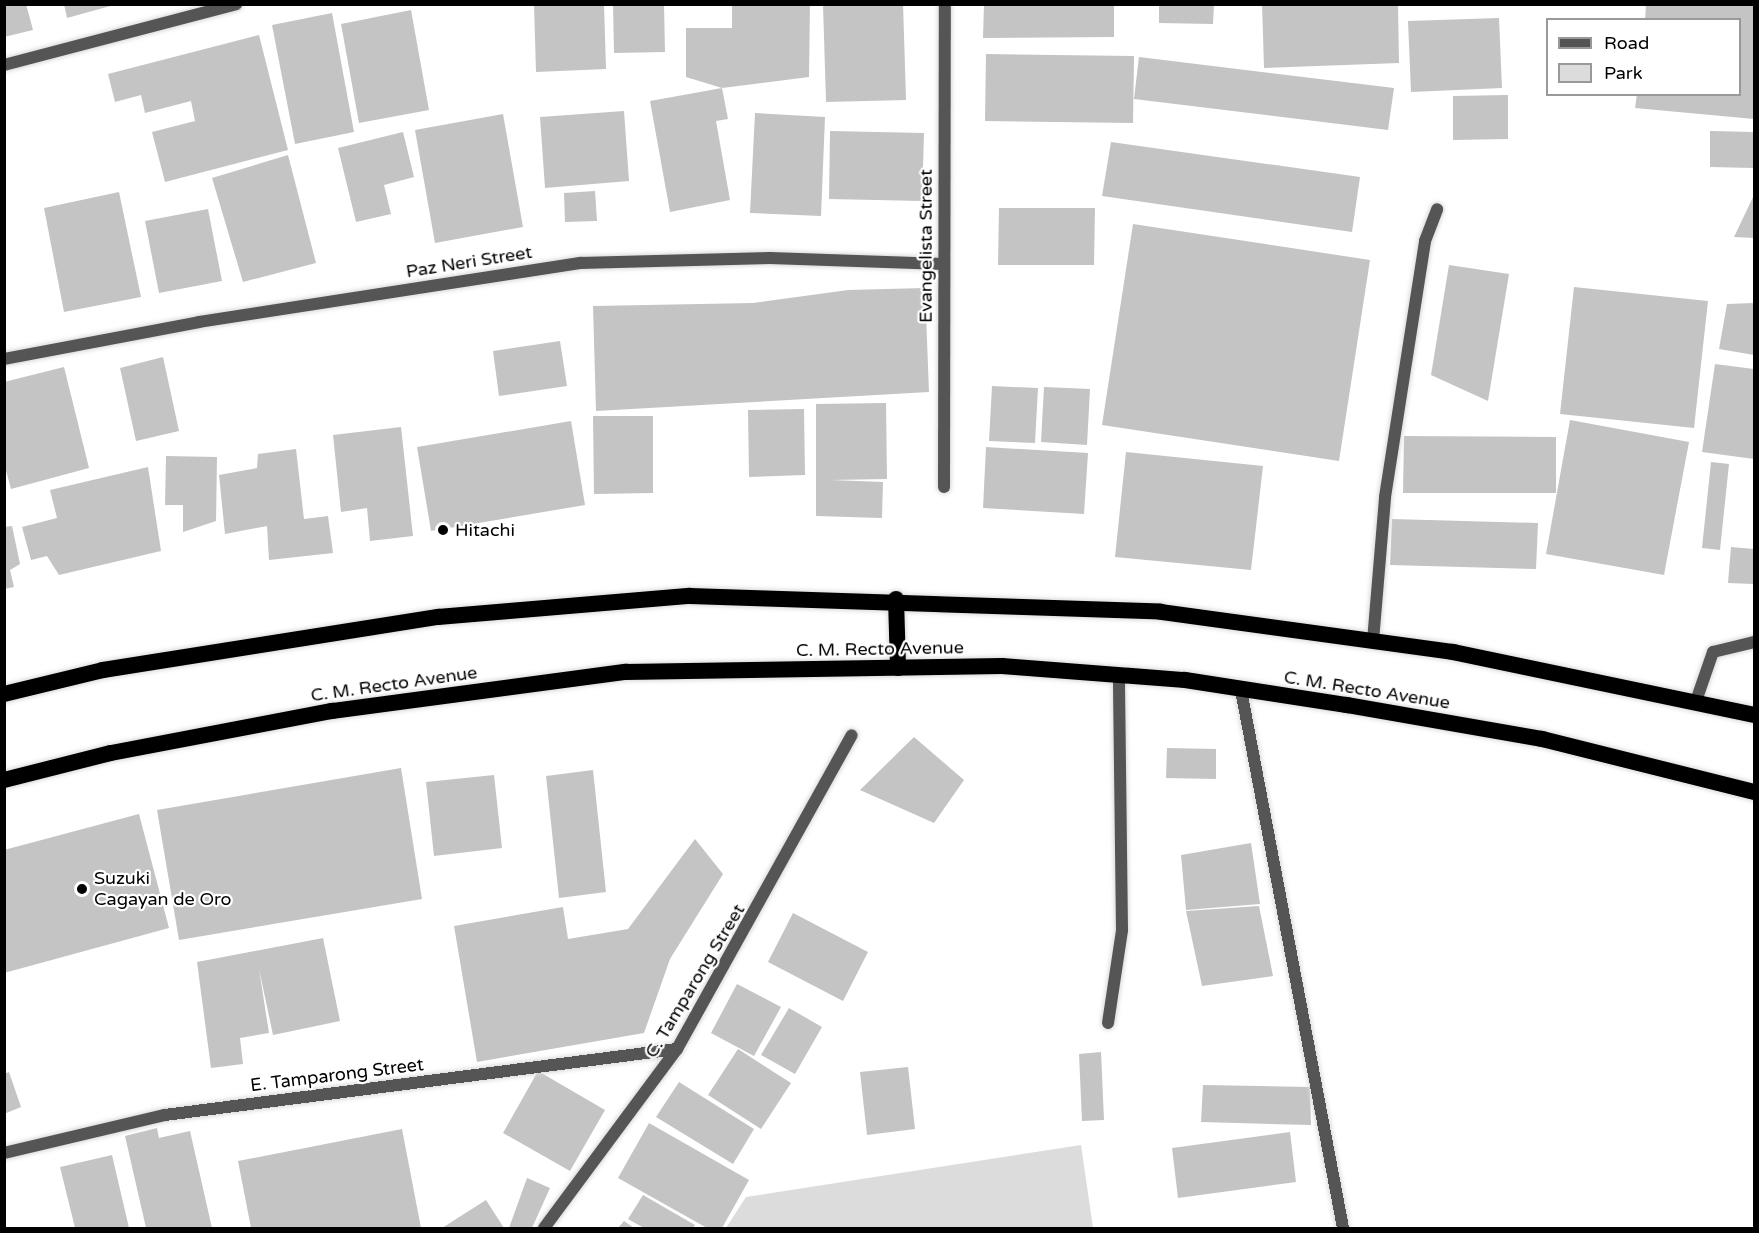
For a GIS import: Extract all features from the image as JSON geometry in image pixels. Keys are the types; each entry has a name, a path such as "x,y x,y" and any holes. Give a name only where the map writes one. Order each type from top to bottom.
{"highway":[{"path":"4,694 103,670 438,617 690,596 896,599 1161,612 1373,641 1696,700 1755,715"},
{"path":"896,599 898,668"},
{"name":"C. M. Recto Avenue","path":"4,780 111,753 332,711 625,672 1002,666 1119,675 1241,690 1542,739 1755,792"}],"street":[{"path":"4,64 236,4"},
{"name":"Evangelista Street","path":"944,487 945,4"},
{"path":"1373,641 1385,497 1425,241 1437,208"},
{"name":"Paz Neri Street","path":"4,359 199,322 580,263 770,258 944,264"},
{"path":"1696,700 1713,652 1755,642"},
{"path":"1108,1023 1122,930 1119,675"},
{"path":"1241,690 1343,1228"},
{"name":"C. Tamparong Street","path":"544,1228 677,1048 852,735"},
{"name":"E. Tamparong Street","path":"4,1153 165,1115 677,1048"}],"green space":[{"path":"1081,1145 1093,1228 726,1228 746,1197"}],"building":[{"path":"4,4 26,4 33,30 4,37"},
{"path":"64,4 114,4 114,5 67,18"},
{"path":"534,4 604,4 606,69 536,72"},
{"path":"613,4 664,4 665,52 614,53"},
{"path":"732,4 810,4 809,77 722,88 686,77 686,28 732,28"},
{"path":"823,4 903,4 906,100 826,102"},
{"path":"984,4 1114,4 1114,37 983,38"},
{"path":"1159,4 1214,4 1213,24 1159,23"},
{"path":"1262,4 1398,4 1399,63 1264,68"},
{"path":"1646,4 1754,4 1754,119 1635,108 1637,96 1741,96 1741,18 1645,18"},
{"path":"411,10 429,110 359,123 341,24"},
{"path":"332,13 354,132 295,144 272,25"},
{"path":"1499,18 1502,88 1411,92 1408,21"},
{"path":"259,35 288,150 165,182 152,132 195,121 191,101 145,113 141,95 115,102 108,74"},
{"path":"986,54 1134,56 1133,123 985,121"},
{"path":"1139,57 1394,88 1388,130 1134,99"},
{"path":"722,88 728,119 716,121 730,200 670,212 650,101"},
{"path":"1508,95 1508,139 1453,140 1453,96"},
{"path":"624,111 629,181 545,188 540,117"},
{"path":"755,113 825,117 821,216 750,213"},
{"path":"503,114 523,227 435,243 415,130"},
{"path":"830,131 924,133 922,201 829,199"},
{"path":"1710,131 1754,132 1754,168 1710,167"},
{"path":"403,132 414,177 384,185 391,214 356,222 338,148"},
{"path":"1111,142 1360,177 1352,232 1102,196"},
{"path":"288,155 316,263 243,282 212,178"},
{"path":"595,191 597,221 565,222 564,193"},
{"path":"119,192 141,297 64,312 44,208"},
{"path":"1754,195 1754,238 1734,237"},
{"path":"999,208 1095,208 1094,265 998,265"},
{"path":"208,209 222,281 159,293 145,221"},
{"path":"1133,224 1370,260 1339,461 1102,425"},
{"path":"1449,265 1509,274 1488,401 1431,375"},
{"path":"1574,287 1708,301 1694,428 1560,414"},
{"path":"925,288 929,392 596,411 593,306 753,303 848,290"},
{"path":"1754,303 1754,355 1719,349 1727,304"},
{"path":"560,341 567,386 499,396 493,351"},
{"path":"163,357 179,431 136,441 120,368"},
{"path":"1715,364 1754,369 1754,459 1702,452"},
{"path":"64,367 89,468 11,489 4,463 4,382"},
{"path":"992,386 1038,388 1035,443 989,441"},
{"path":"1044,387 1090,389 1087,445 1041,442"},
{"path":"886,403 887,479 831,480 883,482 882,518 816,516 816,404"},
{"path":"804,409 805,475 749,477 748,410"},
{"path":"593,416 653,416 653,493 594,494"},
{"path":"1570,420 1689,442 1664,575 1546,554"},
{"path":"571,421 585,505 431,531 417,447"},
{"path":"401,427 413,536 370,541 367,508 341,512 333,435"},
{"path":"1404,436 1556,437 1556,493 1403,493"},
{"path":"986,447 1088,453 1084,514 983,508"},
{"path":"296,449 304,519 328,516 333,553 269,560 267,526 225,534 219,475 257,468 258,454"},
{"path":"1126,452 1263,466 1251,570 1115,557"},
{"path":"166,456 217,457 216,521 183,532 183,505 165,505"},
{"path":"1711,462 1729,464 1720,550 1702,548"},
{"path":"148,467 161,551 59,575 47,556 31,560 22,527 57,518 50,490"},
{"path":"1392,519 1538,523 1536,569 1390,565"},
{"path":"12,526 20,564 10,570 14,587 4,589 4,527"},
{"path":"1731,547 1754,549 1754,584 1728,583"},
{"path":"914,737 964,780 934,823 860,790"},
{"path":"1167,748 1216,749 1216,779 1166,778"},
{"path":"401,768 422,899 179,940 157,810"},
{"path":"593,770 606,892 559,898 546,776"},
{"path":"494,775 502,848 434,856 426,782"},
{"name":"Suzuki Cagayan de Oro","path":"139,814 169,928 4,973 4,850"},
{"path":"695,839 723,874 670,959 644,1033 477,1062 454,926 563,907 568,939 628,929"},
{"path":"1251,843 1260,904 1186,910 1181,855"},
{"path":"1259,906 1273,976 1202,986 1186,911"},
{"path":"793,913 868,952 843,1001 768,962"},
{"path":"323,938 340,1021 273,1035 259,969 269,1033 240,1038 243,1064 211,1068 197,962"},
{"path":"737,984 781,1007 754,1056 711,1033"},
{"path":"789,1008 822,1027 795,1074 761,1055"},
{"path":"738,1049 791,1083 761,1129 708,1095"},
{"path":"1101,1052 1104,1120 1082,1121 1079,1054"},
{"path":"908,1067 915,1129 867,1135 860,1072"},
{"path":"538,1071 605,1110 570,1171 503,1133"},
{"path":"9,1072 21,1107 4,1114 4,1074"},
{"path":"679,1082 754,1129 733,1164 656,1117"},
{"path":"1203,1085 1310,1087 1311,1125 1201,1122"},
{"path":"649,1123 749,1180 722,1228 707,1228 618,1178"},
{"path":"157,1128 159,1138 190,1131 212,1228 146,1228 125,1136"},
{"path":"402,1129 421,1228 251,1228 238,1161"},
{"path":"1290,1132 1296,1182 1178,1198 1172,1148"},
{"path":"112,1155 129,1228 75,1228 60,1167"},
{"path":"527,1178 550,1188 532,1228 509,1228"},
{"path":"643,1195 695,1225 693,1228 644,1228 628,1219"},
{"path":"486,1200 504,1228 442,1228"},
{"path":"624,1221 634,1228 618,1228"}],"place":[{"name":"Hitachi","path":"443,530"},
{"name":"Suzuki Cagayan de Oro","path":"82,889"}]}
